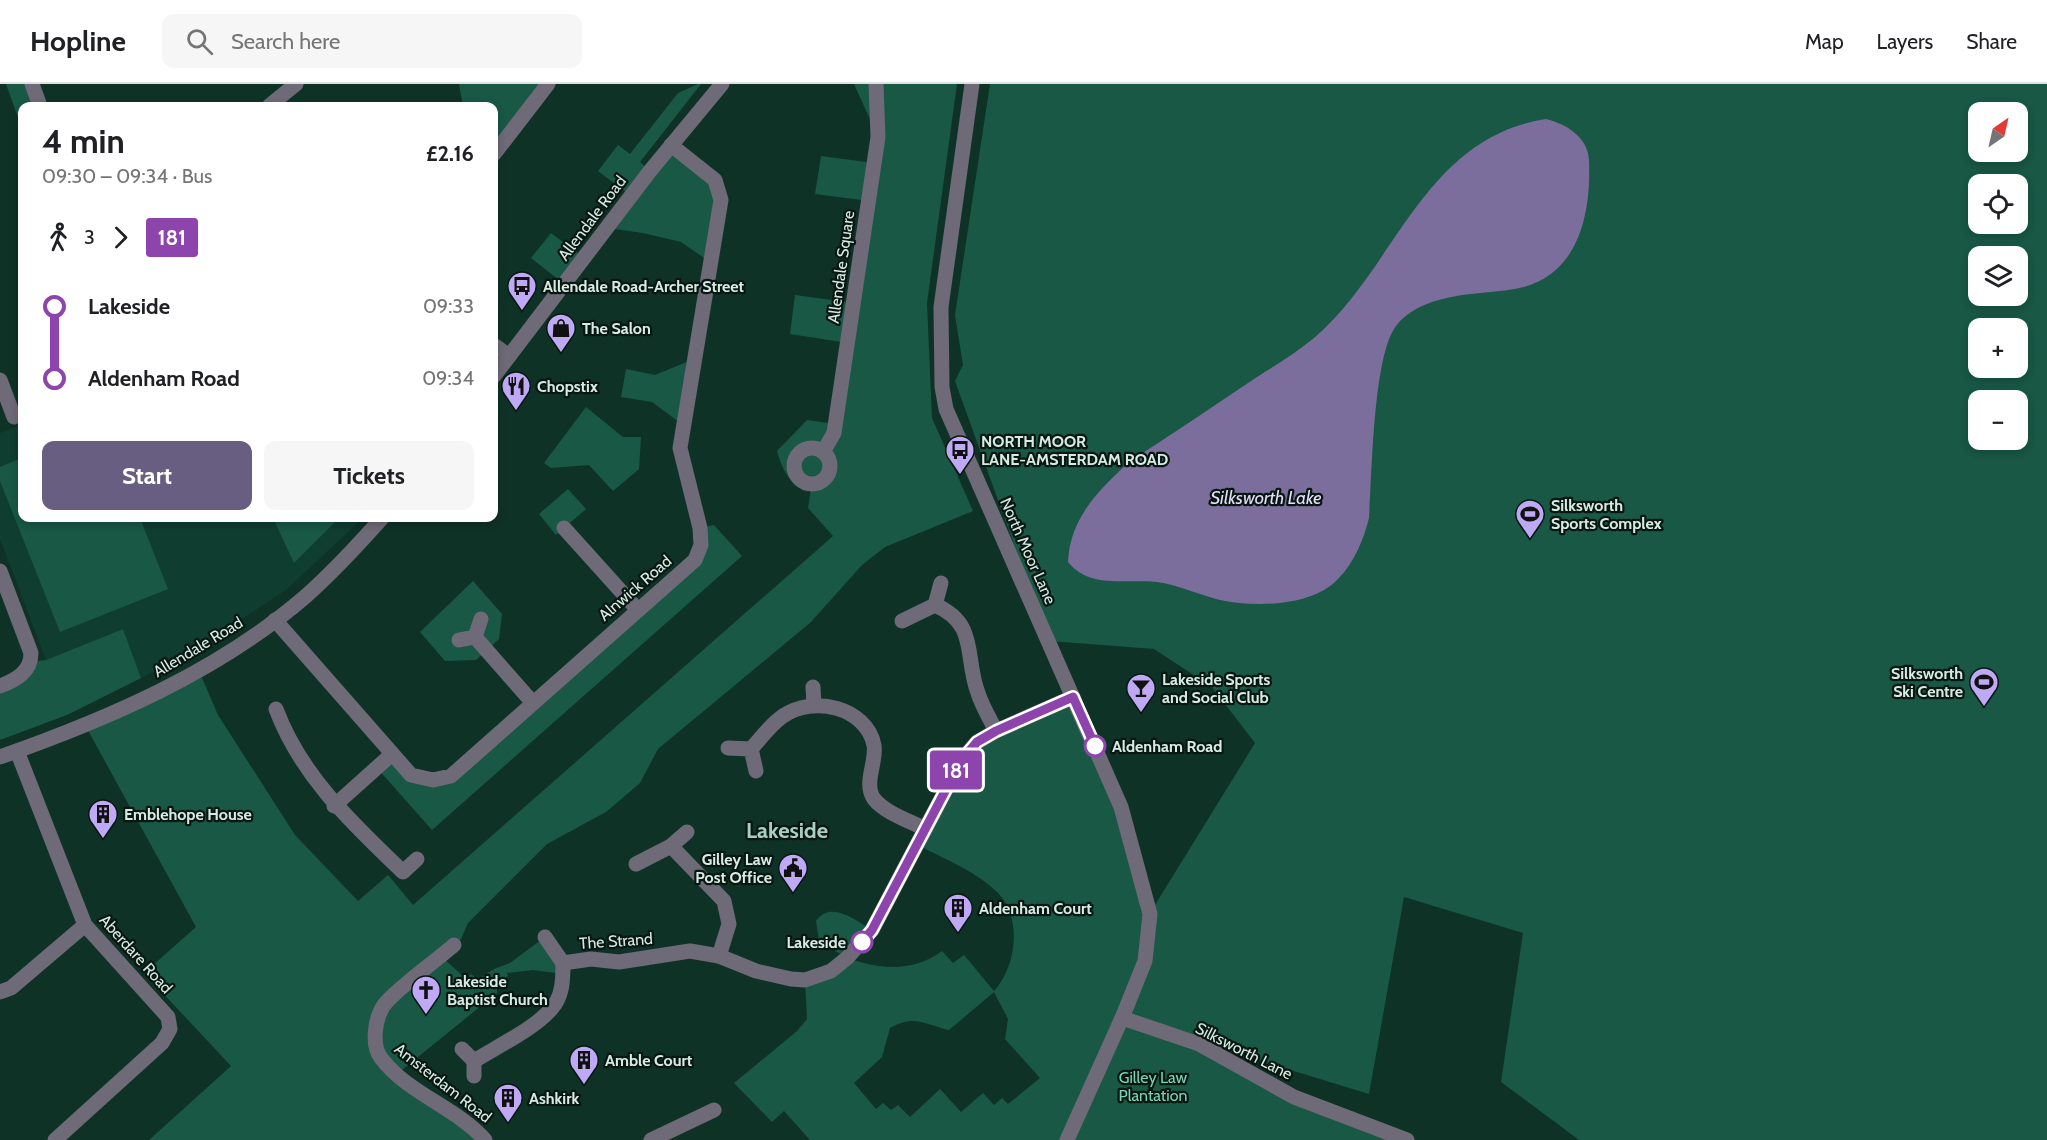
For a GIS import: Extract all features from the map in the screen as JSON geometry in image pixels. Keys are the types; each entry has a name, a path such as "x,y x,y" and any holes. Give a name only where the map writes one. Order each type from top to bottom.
{"street":[{"path":"32,84 39,102"},
{"path":"274,102 296,84"},
{"path":"498,149 548,84"},
{"name":"Allendale Square","path":"823,452 834,433 850,333 878,137 876,84"},
{"name":"North Moor Lane","path":"972,84 941,307 942,387 946,409 1121,807 1149,914 1145,961 1122,1018"},
{"name":"Allendale Road","path":"498,371 714,87"},
{"name":"Alnwick Road","path":"276,620 411,775 433,780 451,776 695,560 701,545 700,528 680,448 721,200 715,180 671,145"},
{"path":"498,348 509,356"},
{"path":"0,380 12,417"},
{"name":"Allendale Road","path":"0,757 85,725 199,671 276,620 346,557 378,522"},
{"path":"564,528 637,609"},
{"path":"0,571 31,653 31,662 23,674 0,686"},
{"path":"902,621 935,605 941,583"},
{"path":"935,605 948,611 965,631 977,693 996,731"},
{"path":"475,637 482,619"},
{"path":"475,637 533,703"},
{"path":"459,640 475,637"},
{"path":"813,687 814,705"},
{"path":"728,748 751,749 783,716 804,706 833,707 846,712 867,727 874,747 870,782 873,798 882,806 925,829 961,761 977,742 996,731 1073,697"},
{"path":"276,709 287,738 334,806 403,872 417,859"},
{"path":"751,749 756,771"},
{"name":"Aberdare Road","path":"17,751 85,925 168,1017 170,1029 162,1043 55,1140"},
{"path":"334,806 393,754"},
{"name":"The Strand","path":"462,1049 474,1069 542,1017 553,1007 561,993 563,963 591,959 619,962 690,951 719,956 756,971 790,979 805,980 831,971 860,945 872,930 925,829"},
{"path":"636,864 670,846 687,832"},
{"path":"670,846 724,901 729,924 719,956"},
{"path":"0,992 11,988 85,925"},
{"path":"545,937 563,963"},
{"name":"Amsterdam Road","path":"454,945 384,1006 375,1031 379,1056 397,1074 472,1125 485,1140"},
{"path":"1067,1140 1122,1018"},
{"name":"Silksworth Lane","path":"1122,1018 1199,1044 1294,1097 1407,1140"},
{"path":"651,1140 714,1110"}],"shaded area":[{"path":"18,426 18,522 359,522 287,589 189,654 141,678 123,629 46,660 0,539 0,433"}],"green space":[{"path":"6,84 33,84 40,102 18,102 18,118"},
{"path":"459,84 548,84 498,149 498,102 462,102"},
{"path":"701,84 640,162 650,171 671,145 715,180 710,262 681,242 607,228 631,196 598,171 618,145 630,154 678,93"},
{"path":"854,84 957,84 927,303 932,418 973,511 885,547 862,565 811,622 658,749 640,783 606,812 547,844 468,923 461,939 441,956 466,979 471,974 478,979 510,963 545,937 563,974 533,970 507,973 508,976 497,985 497,993 397,1074 485,1140 149,1140 231,1066 144,973 196,927 85,725 199,671 218,715 295,835 358,901 388,875 413,905 833,536 808,508 811,489 797,484 788,476 777,451 807,420 836,424 848,343 790,334 795,295 854,303 869,201 815,194 821,156 874,163 878,137"},
{"name":"Silksworth Sports Complex","path":"990,84 2047,84 2047,1140 1579,1140 1501,1082 1523,933 1404,897 1369,1094 1150,1027 1294,1097 1407,1140 810,1140 784,1111 772,1122 734,1083 797,1031 807,1019 805,980 847,958 819,941 816,921 822,915 829,912 843,914 872,930 848,958 872,965 897,967 920,963 942,951 953,963 964,955 994,991 1002,981 1012,956 1014,943 1014,929 1006,904 998,893 980,878 918,845 977,742 1073,697 1121,807 1150,913 1255,743 1212,687 1154,649 1049,641 955,381 963,365 955,315","holes":["994,992 1008,1019 1005,1039 1040,1078 1008,1104 1002,1098 994,1105 983,1093 961,1112 940,1089 910,1117 898,1105 891,1110 883,1103 876,1109 854,1083 882,1057 890,1028 913,1021 949,1030"]},
{"path":"551,233 584,258 564,284 531,258"},
{"path":"694,359 683,425 652,402 621,397 626,369 655,375"},
{"path":"586,407 623,437 641,437 639,469 613,491 589,465 551,468 544,463"},
{"path":"18,460 18,522 142,522 168,589 60,632 0,481 0,467"},
{"path":"568,489 586,509 556,535 539,514"},
{"path":"275,522 335,522 294,563"},
{"path":"714,525 742,556 432,830 377,768 392,754 412,775 451,776 695,560 700,528"},
{"path":"473,581 502,614 499,639 476,660 445,661 420,632"},
{"path":"123,629 141,678 67,715 0,740 0,686 31,662 46,660"}],"water":[{"name":"Silksworth Lake","path":"1546,119 1561,124 1575,133 1588,152 1588,199 1579,236 1570,253 1543,279 1524,287 1456,296 1433,302 1412,311 1396,326 1388,341 1378,389 1369,518 1358,550 1338,579 1314,595 1284,602 1253,604 1217,599 1163,583 1100,580 1077,571 1068,562 1070,546 1080,519 1097,495 1129,462 1314,338 1368,277 1415,209 1440,178 1469,151 1504,131"}],"bus line":[{"name":"181","path":"862,942 872,930 961,761 977,742 996,731 1073,697 1095,746"}],"place":[{"name":"Allendale Road-Archer Street","path":"522,312"},
{"name":"The Salon","path":"561,354"},
{"name":"Chopstix","path":"516,412"},
{"name":"NORTH MOOR LANE-AMSTERDAM ROAD","path":"960,476"},
{"name":"Silksworth Sports Complex","path":"1530,540"},
{"name":"Silksworth Ski Centre","path":"1984,708"},
{"name":"Lakeside Sports and Social Club","path":"1141,714"},
{"name":"Aldenham Road","path":"1095,746"},
{"name":"Emblehope House","path":"103,840"},
{"name":"Gilley Law Post Office","path":"793,894"},
{"name":"Aldenham Court","path":"958,934"},
{"name":"Lakeside","path":"862,942"},
{"name":"Lakeside Baptist Church","path":"426,1016"},
{"name":"Amble Court","path":"584,1086"},
{"name":"Ashkirk","path":"508,1124"}],"district":[{"name":"Lakeside","path":"787,830"}],"park label":[{"name":"Gilley Law Plantation","path":"1153,1086"}]}
